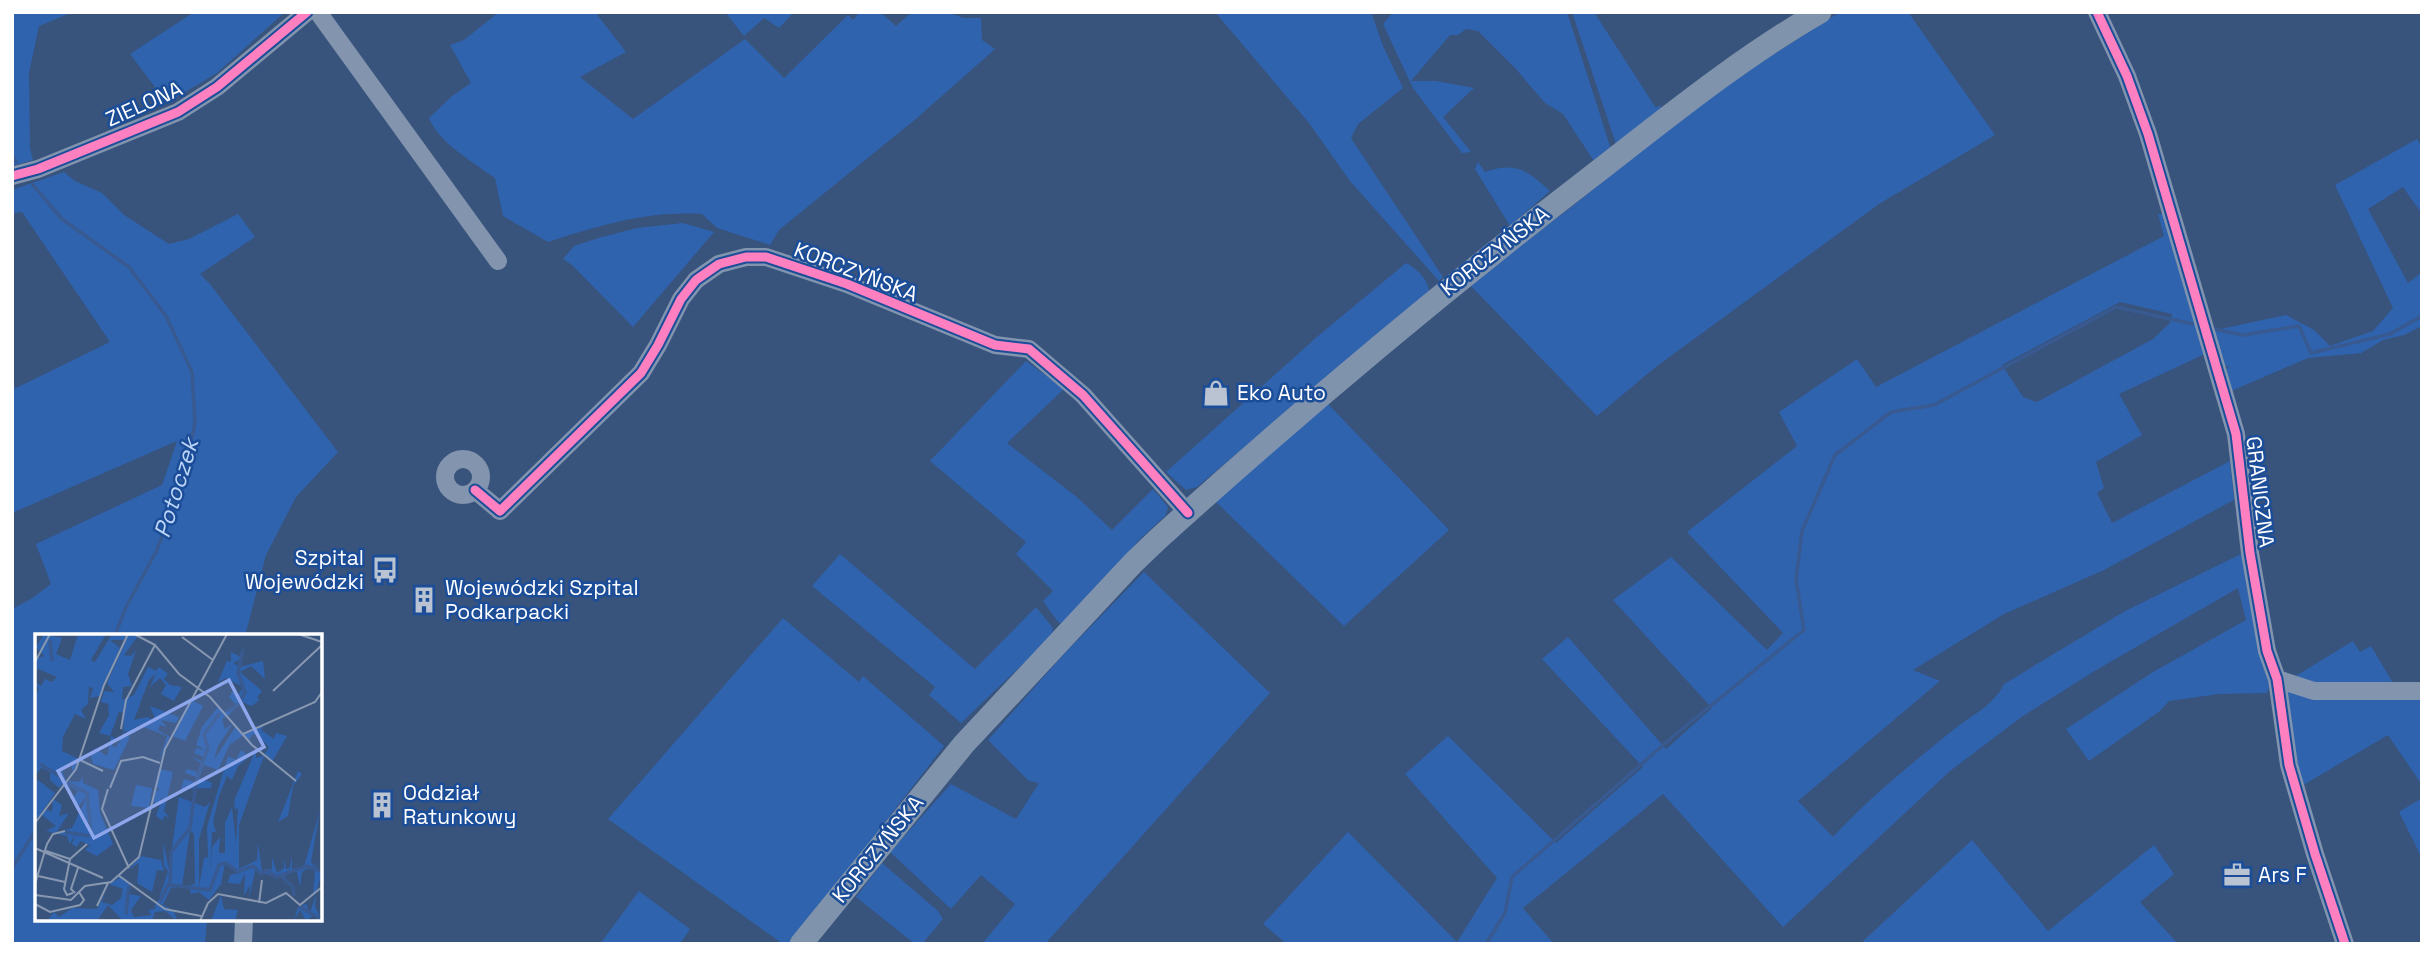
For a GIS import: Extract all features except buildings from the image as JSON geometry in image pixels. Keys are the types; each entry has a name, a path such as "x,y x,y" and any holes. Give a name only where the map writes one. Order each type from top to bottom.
{"main road":[{"name":"KORCZYŃSKA","path":"801,944 964,744 1133,563 1322,393 1511,238 1729,70 1820,12"}],"street":[{"name":"ZIELONA","path":"12,176 38,169 178,111 217,87 307,12"},
{"path":"318,12 498,261"},
{"name":"GRANICZNA","path":"2097,12 2127,76 2148,134 2236,434 2250,553 2267,651 2277,679 2290,765 2315,854 2345,944"},
{"name":"KORCZYŃSKA","path":"475,490 500,511 641,373 681,299 696,280 719,264 746,257 765,257 847,284 995,345 1030,349 1083,395 1188,513"},
{"path":"2277,679 2314,691 2422,691"},
{"path":"243,944 244,921"}],"shaded area":[{"path":"12,12 73,12 39,26 29,73 30,148 33,160 12,166"},
{"path":"194,12 285,12 217,73 167,103 130,54"},
{"path":"499,12 595,12 626,52 580,77 633,119 745,39 784,78 848,15 853,20 860,12 880,12 896,26 912,12 948,12 963,18 981,18 982,40 995,49 917,118 779,230 770,245 717,228 702,214 661,215 624,220 548,242 503,216 495,178 449,144 429,118 452,96 471,83 450,45 464,40"},
{"path":"725,12 794,12 779,28 764,18 744,36"},
{"path":"1215,12 1371,12 1383,46 1403,88 1358,124 1351,138 1443,277 1439,281 1350,181 1309,123"},
{"path":"1393,12 1567,12 1611,149 1594,161 1563,114 1545,103 1478,31 1466,29 1458,35 1450,35 1411,81 1436,81 1474,88 1443,117 1471,152 1462,153 1413,88 1383,24"},
{"path":"1572,12 1594,12 1656,108 1660,105 1661,109 1616,144"},
{"path":"1840,12 1908,12 1995,135 1879,204 1657,366 1597,416 1469,284 1569,209 1707,97"},
{"path":"2417,139 2422,146 2422,214 2403,187 2368,209 2408,283 2422,272 2422,326 2404,335 2383,340 2361,353 2308,358 2229,392 2224,370 2229,368 2222,363 2211,331 2286,315 2314,330 2330,346 2373,331 2393,308 2335,185"},
{"path":"1478,162 1485,172 1505,168 1521,170 1550,191 1510,226 1475,169"},
{"path":"64,172 75,181 102,193 124,215 169,244 189,239 238,214 255,237 200,274 338,452 296,497 266,555 246,634 35,634 35,921 207,921 205,944 12,944 12,609 51,584 36,544 162,485 177,441 12,513 12,390 110,342 22,212 12,213 12,190"},
{"path":"2158,214 2166,214 2207,353 2119,394 2142,435 2096,462 2104,488 2097,493 2112,523 2230,461 2234,500 2104,570 2004,614 1913,670 1940,681 1798,801 1833,837 1891,782 1988,704 2004,684 2125,611 2241,554 2272,681 2267,693 2219,694 2169,701 2160,711 2089,761 2066,729 2153,672 2246,620 2238,588 2023,716 1950,771 1783,927 1663,794 1523,908 1554,944 1287,944 1263,924 1348,832 1457,942 1497,878 1405,774 1448,736 1556,843 1643,767 1542,659 1568,637 1666,749 1712,708 1613,600 1671,557 1767,650 1783,633 1687,532 1797,446 1779,412 1857,359 1876,387 2164,236","holes":["2120,302 2172,314 2170,323 2153,339 2037,402 2023,397 2002,365"]},
{"path":"683,223 714,232 633,327 563,259 574,246 602,237 637,228"},
{"path":"1406,263 1421,274 1429,291 1197,487 1186,490 1166,472 1318,336"},
{"path":"1026,361 1064,389 1007,443 1078,498 1112,530 1153,489 1168,507 1166,515 1139,540 1067,626 1058,622 1043,601 1053,591 1016,554 1026,542 930,461"},
{"path":"1327,403 1449,530 1344,626 1214,500"},
{"path":"840,554 975,669 1036,607 1053,628 1051,637 961,723 929,695 935,687 812,586"},
{"path":"1144,572 1270,693 1045,944 982,944 1015,904 981,875 951,909 890,852 951,784 1016,819 1039,783 1029,781 988,740 1063,655"},
{"path":"783,618 859,682 863,676 944,746 791,944 783,944 608,819"},
{"path":"2353,641 2360,652 2371,646 2393,683 2317,684 2294,677"},
{"path":"2286,692 2422,698 2422,785 2388,735 2300,787"},
{"path":"2422,798 2422,858 2399,812"},
{"path":"1972,840 2048,931 2154,845 2174,874 2140,902 2178,944 1860,944"},
{"path":"882,863 938,911 943,919 922,944 915,944 856,897"},
{"path":"639,891 690,929 680,944 600,944"}],"waterway":[{"name":"Potoczek","path":"12,155 16,162"},
{"name":"Potoczek","path":"33,185 62,219 129,267 166,316 192,372 195,422 184,476 157,550 125,609 116,634"},
{"path":"1486,944 1505,913 1512,877 1677,733 1804,630 1796,579 1802,531 1835,455 1891,412 1934,405 2116,307 2193,324"},
{"path":"2214,329 2243,335 2299,326 2311,353 2390,334 2422,316"},
{"name":"Potoczek","path":"12,868 35,831"}],"cycle path":[{"path":"12,176 38,169 178,112 217,87 307,12"},
{"path":"2097,12 2127,76 2148,134 2236,434 2250,553 2267,651 2277,679 2289,765 2345,944"},
{"path":"475,490 500,511 641,373 681,299 696,280 719,264 746,257 766,257 847,284 995,345 1029,349 1083,395 1188,513"}],"place":[{"name":"Eko Auto","path":"1216,393"},
{"name":"Szpital Wojewódzki","path":"385,570"},
{"name":"Wojewódzki Szpital Podkarpacki","path":"424,600"},
{"name":"Oddział Ratunkowy","path":"382,805"},
{"name":"Ars F","path":"2237,875"}]}
